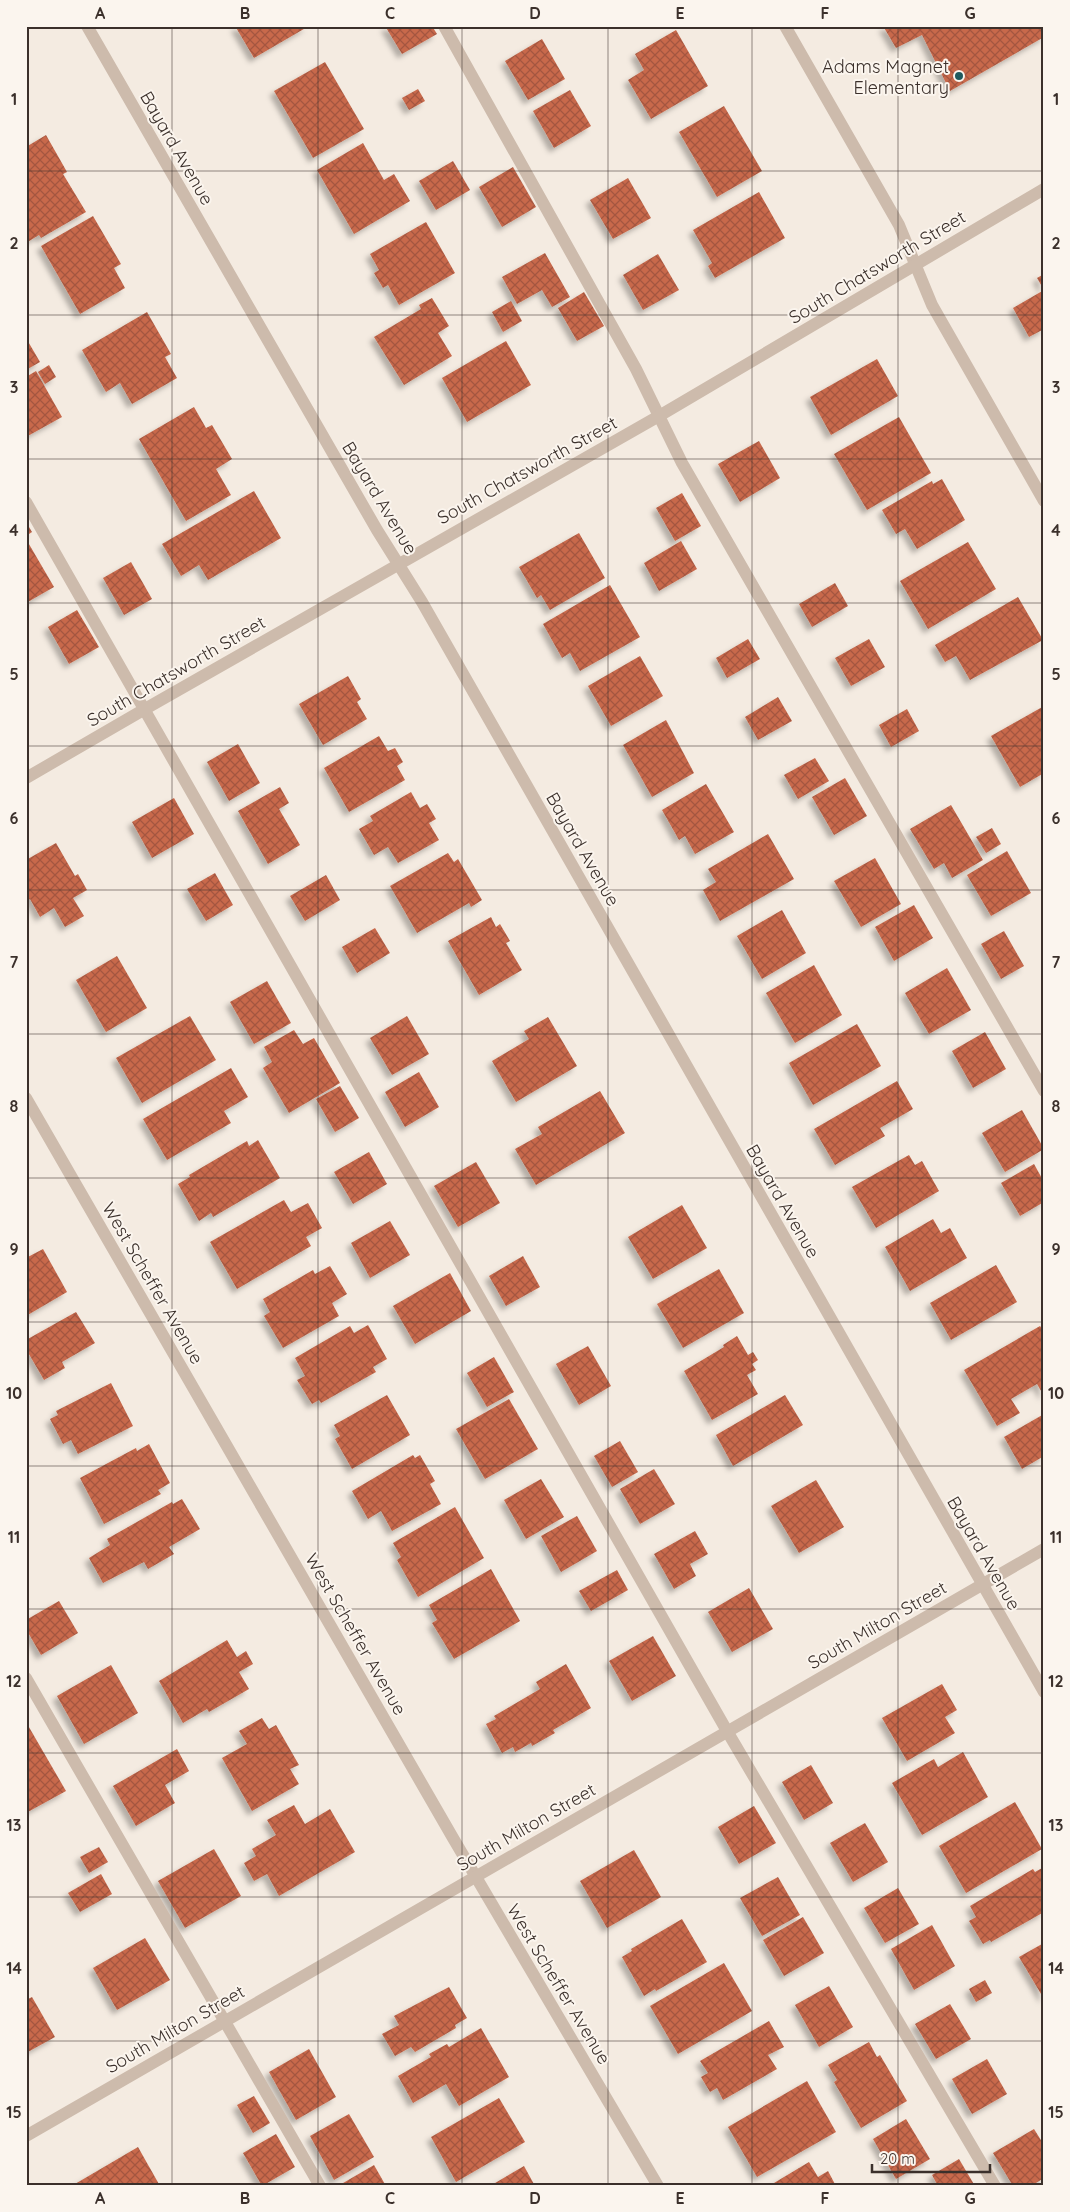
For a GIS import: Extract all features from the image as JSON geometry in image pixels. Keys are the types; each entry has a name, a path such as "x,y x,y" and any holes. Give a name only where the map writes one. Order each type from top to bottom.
{"street":[{"name":"Bayard Avenue","path":"87,26 398,564 432,619 1044,1692"},
{"path":"444,26 636,369 682,463 1044,1092"},
{"path":"785,26 899,225 932,305 1044,501"},
{"name":"South Chatsworth Street","path":"26,778 659,416 1044,189"},
{"path":"26,502 728,1731 995,2186"},
{"name":"West Scheffer Avenue","path":"26,1098 476,1876 658,2186"},
{"name":"South Milton Street","path":"26,2136 1044,1549"},
{"path":"26,1678 320,2186"}],"building":[{"path":"235,26 309,26 254,58"},
{"path":"385,26 432,26 437,34 402,54"},
{"path":"883,26 1044,26 1044,37 950,91 922,35 896,48"},
{"path":"676,30 708,86 651,119 628,80 644,70 635,54"},
{"path":"542,39 565,79 528,100 505,61"},
{"path":"325,62 364,129 313,158 274,91"},
{"path":"418,89 425,101 409,110 402,98"},
{"path":"570,90 591,126 554,148 533,111"},
{"path":"724,106 762,171 717,197 679,132"},
{"path":"46,135 67,172 63,174 86,212 41,238 39,235 26,243 26,147"},
{"path":"363,143 384,180 394,174 410,201 354,234 317,170"},
{"path":"453,161 470,190 436,210 419,181"},
{"path":"513,167 536,207 502,227 479,187"},
{"path":"628,178 651,218 613,239 590,200"},
{"path":"759,192 785,238 715,278 708,266 712,263 693,230"},
{"path":"93,216 121,264 114,268 125,288 80,314 41,246"},
{"path":"426,222 455,273 399,305 388,285 383,288 374,273 379,270 370,254"},
{"path":"545,253 570,297 552,307 542,290 517,304 502,277"},
{"path":"658,254 679,290 643,310 623,275"},
{"path":"1044,274 1044,290 1037,278"},
{"path":"1044,290 1044,329 1029,337 1013,308"},
{"path":"584,292 604,326 577,341 558,308"},
{"path":"432,298 449,326 438,333 452,356 404,385 374,337 421,309 419,305"},
{"path":"511,301 522,321 503,332 492,312"},
{"path":"147,312 171,354 165,357 177,378 132,404 120,383 106,392 82,350"},
{"path":"26,338 40,362 26,370"},
{"path":"506,341 531,385 467,422 442,378"},
{"path":"877,359 898,396 831,435 810,397"},
{"path":"49,365 56,377 45,384 38,372"},
{"path":"36,371 62,417 26,437 26,377"},
{"path":"194,407 206,428 212,425 232,459 216,469 231,495 186,521 139,439"},
{"path":"899,417 931,473 867,510 834,454"},
{"path":"759,441 780,478 740,502 718,464"},
{"path":"942,479 965,520 917,549 905,529 896,534 882,510 932,481 933,484"},
{"path":"254,491 281,538 208,580 199,565 181,576 162,544"},
{"path":"682,493 701,526 675,541 656,508"},
{"path":"26,522 32,532 26,536"},
{"path":"579,533 605,578 550,610 541,595 537,598 519,567"},
{"path":"26,539 54,587 26,603"},
{"path":"681,541 697,569 659,591 644,563"},
{"path":"968,542 996,589 928,629 900,581"},
{"path":"131,562 152,599 124,615 103,578"},
{"path":"835,583 848,606 812,627 799,604"},
{"path":"610,585 640,637 580,671 570,653 562,658 543,624"},
{"path":"1018,597 1043,640 970,680 956,656 945,662 935,645"},
{"path":"77,610 99,647 69,664 48,627"},
{"path":"748,639 760,659 727,678 716,658"},
{"path":"869,639 885,667 851,686 835,658"},
{"path":"640,656 663,696 611,726 588,686"},
{"path":"348,676 361,699 357,702 367,719 323,745 299,704"},
{"path":"778,697 792,721 758,740 745,717"},
{"path":"1044,706 1044,773 1020,787 991,736"},
{"path":"907,709 919,731 891,747 879,725"},
{"path":"666,720 694,773 652,797 623,745"},
{"path":"379,736 388,751 395,748 403,762 397,766 405,780 349,812 324,768"},
{"path":"238,744 260,783 229,801 207,762"},
{"path":"815,758 829,781 798,799 784,775"},
{"path":"845,778 867,816 834,835 812,797"},
{"path":"706,784 734,832 695,854 685,836 679,840 662,810"},
{"path":"280,787 289,803 279,809 300,845 268,864 238,811"},
{"path":"411,792 420,808 427,804 436,819 429,823 439,840 398,863 388,847 374,855 359,829 373,821 370,816"},
{"path":"174,798 194,834 152,858 132,822"},
{"path":"951,805 983,860 952,878 944,863 934,869 910,829"},
{"path":"992,828 1001,844 986,853 976,837"},
{"path":"768,834 794,879 720,921 703,890 716,882 708,869"},
{"path":"56,843 75,876 78,874 87,890 73,898 84,916 65,927 54,908 40,917 30,899 26,902 26,860"},
{"path":"1007,851 1031,893 991,916 967,875"},
{"path":"448,853 454,862 458,859 482,900 471,907 469,903 417,933 390,886"},
{"path":"875,858 901,904 861,927 834,881"},
{"path":"215,873 233,905 206,921 187,889"},
{"path":"326,875 340,900 305,921 290,896"},
{"path":"914,905 933,938 894,961 875,927"},
{"path":"782,910 806,953 762,979 737,936"},
{"path":"491,917 496,927 500,924 510,941 506,943 522,970 479,995 448,941"},
{"path":"375,928 390,953 357,973 342,947"},
{"path":"1004,931 1024,966 1001,979 981,944"},
{"path":"117,956 147,1008 106,1032 76,980"},
{"path":"814,965 842,1015 795,1043 766,993"},
{"path":"947,968 971,1010 929,1034 905,993"},
{"path":"267,981 291,1023 254,1044 230,1002"},
{"path":"190,1016 216,1060 142,1103 116,1058"},
{"path":"407,1016 429,1054 392,1075 370,1038"},
{"path":"548,1017 577,1066 516,1102 492,1061 529,1039 524,1031"},
{"path":"857,1024 881,1066 813,1105 789,1063"},
{"path":"294,1030 303,1044 314,1038 340,1083 289,1113 263,1068 272,1062 264,1047"},
{"path":"985,1032 1006,1069 973,1088 952,1051"},
{"path":"231,1068 248,1097 224,1111 231,1123 167,1160 143,1119"},
{"path":"419,1072 439,1107 405,1127 385,1092"},
{"path":"897,1081 913,1109 880,1128 885,1136 835,1165 814,1129"},
{"path":"340,1086 359,1118 335,1132 316,1099"},
{"path":"600,1091 625,1133 536,1185 515,1149 542,1134 538,1127"},
{"path":"1022,1110 1044,1149 1005,1172 982,1133"},
{"path":"258,1140 280,1178 213,1217 211,1213 199,1221 178,1184 190,1177 189,1175 247,1141 249,1146"},
{"path":"369,1152 387,1184 353,1204 334,1172"},
{"path":"909,1155 915,1165 922,1161 939,1191 876,1228 852,1187"},
{"path":"476,1162 500,1203 458,1227 434,1186"},
{"path":"1034,1164 1044,1182 1044,1202 1020,1216 1001,1183"},
{"path":"284,1200 291,1212 308,1203 322,1228 306,1237 311,1246 237,1289 210,1242"},
{"path":"682,1205 707,1248 653,1279 628,1237"},
{"path":"933,1219 941,1233 950,1228 967,1258 910,1291 885,1247"},
{"path":"390,1221 410,1255 370,1278 351,1243"},
{"path":"43,1249 67,1292 26,1316 26,1258"},
{"path":"523,1256 540,1287 506,1306 489,1276"},
{"path":"996,1265 1017,1302 951,1340 930,1303"},
{"path":"330,1266 347,1294 332,1303 339,1316 283,1348 264,1316 270,1312 263,1299 313,1270 315,1274"},
{"path":"719,1269 744,1313 683,1348 657,1304"},
{"path":"450,1273 471,1311 415,1344 393,1306"},
{"path":"76,1312 95,1343 62,1362 65,1368 44,1380 26,1349 26,1340"},
{"path":"368,1325 387,1359 373,1367 376,1372 321,1403 319,1400 312,1404 297,1380 305,1376 295,1358 350,1326 354,1333"},
{"path":"1040,1326 1044,1331 1044,1396 1037,1384 1011,1399 1020,1413 997,1426 964,1370"},
{"path":"737,1336 748,1355 753,1352 758,1360 752,1364 756,1370 747,1375 758,1394 712,1420 684,1371 724,1347 723,1345"},
{"path":"588,1346 611,1386 579,1405 556,1364"},
{"path":"494,1357 514,1392 487,1407 467,1373"},
{"path":"111,1383 133,1426 78,1454 71,1440 63,1444 50,1419 58,1415 56,1411"},
{"path":"387,1395 410,1435 352,1469 335,1439 340,1436 334,1425"},
{"path":"785,1395 803,1425 733,1466 716,1435"},
{"path":"509,1399 538,1449 485,1479 456,1429"},
{"path":"1044,1414 1044,1456 1022,1469 1004,1437"},
{"path":"620,1441 638,1472 612,1487 594,1456"},
{"path":"149,1444 170,1483 158,1490 161,1494 104,1524 80,1478 136,1448 137,1451"},
{"path":"413,1455 415,1458 420,1455 435,1481 430,1484 441,1504 392,1531 381,1511 368,1519 352,1491"},
{"path":"654,1469 675,1504 640,1524 620,1489"},
{"path":"541,1479 564,1517 526,1539 504,1500"},
{"path":"816,1480 844,1527 799,1553 771,1506"},
{"path":"182,1499 200,1529 169,1547 174,1554 148,1569 144,1562 103,1583 89,1558 110,1545 107,1539 172,1502 173,1504"},
{"path":"455,1507 484,1558 418,1597 397,1560 401,1557 393,1543"},
{"path":"577,1516 597,1551 561,1572 541,1536"},
{"path":"695,1531 708,1554 690,1564 696,1576 674,1589 654,1554"},
{"path":"491,1569 520,1621 454,1659 432,1623 437,1620 429,1605"},
{"path":"617,1570 628,1590 591,1611 579,1591"},
{"path":"749,1588 773,1629 732,1652 708,1612"},
{"path":"59,1601 78,1633 41,1655 26,1629 26,1620"},
{"path":"653,1636 676,1676 632,1701 609,1661"},
{"path":"227,1640 237,1657 246,1651 253,1664 239,1672 249,1689 209,1712 207,1709 183,1723 159,1681"},
{"path":"566,1664 591,1708 553,1730 555,1733 532,1746 531,1743 515,1752 513,1747 502,1753 486,1724 496,1719 494,1716 540,1689 536,1682"},
{"path":"111,1665 138,1713 84,1744 57,1696"},
{"path":"942,1684 957,1710 945,1717 955,1733 907,1761 882,1718"},
{"path":"262,1718 269,1729 276,1725 299,1765 290,1769 299,1784 252,1811 222,1758 247,1744 239,1731"},
{"path":"26,1722 66,1791 26,1813"},
{"path":"177,1749 189,1771 165,1785 175,1803 136,1826 113,1786"},
{"path":"963,1752 988,1797 922,1835 892,1783 934,1759 938,1767"},
{"path":"811,1765 833,1803 804,1820 782,1782"},
{"path":"1015,1802 1042,1849 966,1893 939,1846"},
{"path":"294,1805 305,1824 330,1809 355,1852 279,1896 267,1874 254,1881 244,1863 256,1856 252,1849 276,1835 267,1820"},
{"path":"754,1806 776,1843 739,1864 718,1827"},
{"path":"865,1823 888,1862 853,1882 830,1843"},
{"path":"99,1847 108,1862 89,1873 80,1857"},
{"path":"214,1849 241,1896 185,1928 158,1881"},
{"path":"634,1850 661,1897 607,1928 580,1881"},
{"path":"1044,1867 1044,1912 991,1942 990,1940 983,1944 969,1921 976,1917 970,1906 1033,1869 1035,1872"},
{"path":"101,1874 112,1894 80,1912 68,1893"},
{"path":"778,1877 800,1915 762,1936 740,1898"},
{"path":"898,1888 919,1924 885,1943 864,1908"},
{"path":"803,1917 824,1953 784,1976 763,1940"},
{"path":"682,1919 707,1962 644,1996 622,1957 632,1951 631,1949"},
{"path":"932,1925 955,1966 914,1990 891,1949"},
{"path":"145,1938 170,1980 117,2010 93,1968"},
{"path":"1042,1944 1044,1947 1044,1999 1019,1957"},
{"path":"724,1963 752,2011 678,2054 650,2006"},
{"path":"985,1980 992,1993 976,2002 969,1989"},
{"path":"829,1986 853,2027 819,2047 795,2005"},
{"path":"449,1987 467,2018 455,2025 456,2028 415,2052 411,2047 395,2056 382,2034 399,2025 394,2016"},
{"path":"32,1997 55,2037 26,2053 26,2000"},
{"path":"950,2004 971,2039 936,2059 915,2024"},
{"path":"769,2021 784,2047 768,2055 777,2069 723,2100 717,2088 710,2092 701,2077 708,2073 700,2061"},
{"path":"481,2028 509,2077 459,2106 446,2084 413,2103 398,2076 431,2057 429,2054 447,2044 449,2047"},
{"path":"869,2042 877,2057 880,2055 907,2101 861,2128 834,2082 837,2080 828,2065"},
{"path":"309,2049 336,2097 296,2120 269,2072"},
{"path":"987,2059 1007,2094 972,2114 952,2079"},
{"path":"807,2081 836,2132 757,2177 728,2127"},
{"path":"254,2096 270,2123 253,2133 237,2105"},
{"path":"499,2098 525,2142 456,2182 431,2137"},
{"path":"349,2114 374,2157 334,2180 310,2136"},
{"path":"906,2119 930,2159 896,2179 873,2139"},
{"path":"1034,2129 1044,2145 1044,2178 1031,2186 1013,2186 993,2153"},
{"path":"276,2134 295,2167 262,2186 243,2153"},
{"path":"138,2147 160,2186 76,2186 75,2184"},
{"path":"959,2159 975,2186 938,2186 932,2175"},
{"path":"809,2162 818,2177 828,2171 836,2186 769,2186"},
{"path":"374,2165 386,2186 338,2186"},
{"path":"524,2166 535,2186 490,2186"}],"place":[{"name":"Adams Magnet Elementary","path":"959,76"}]}
